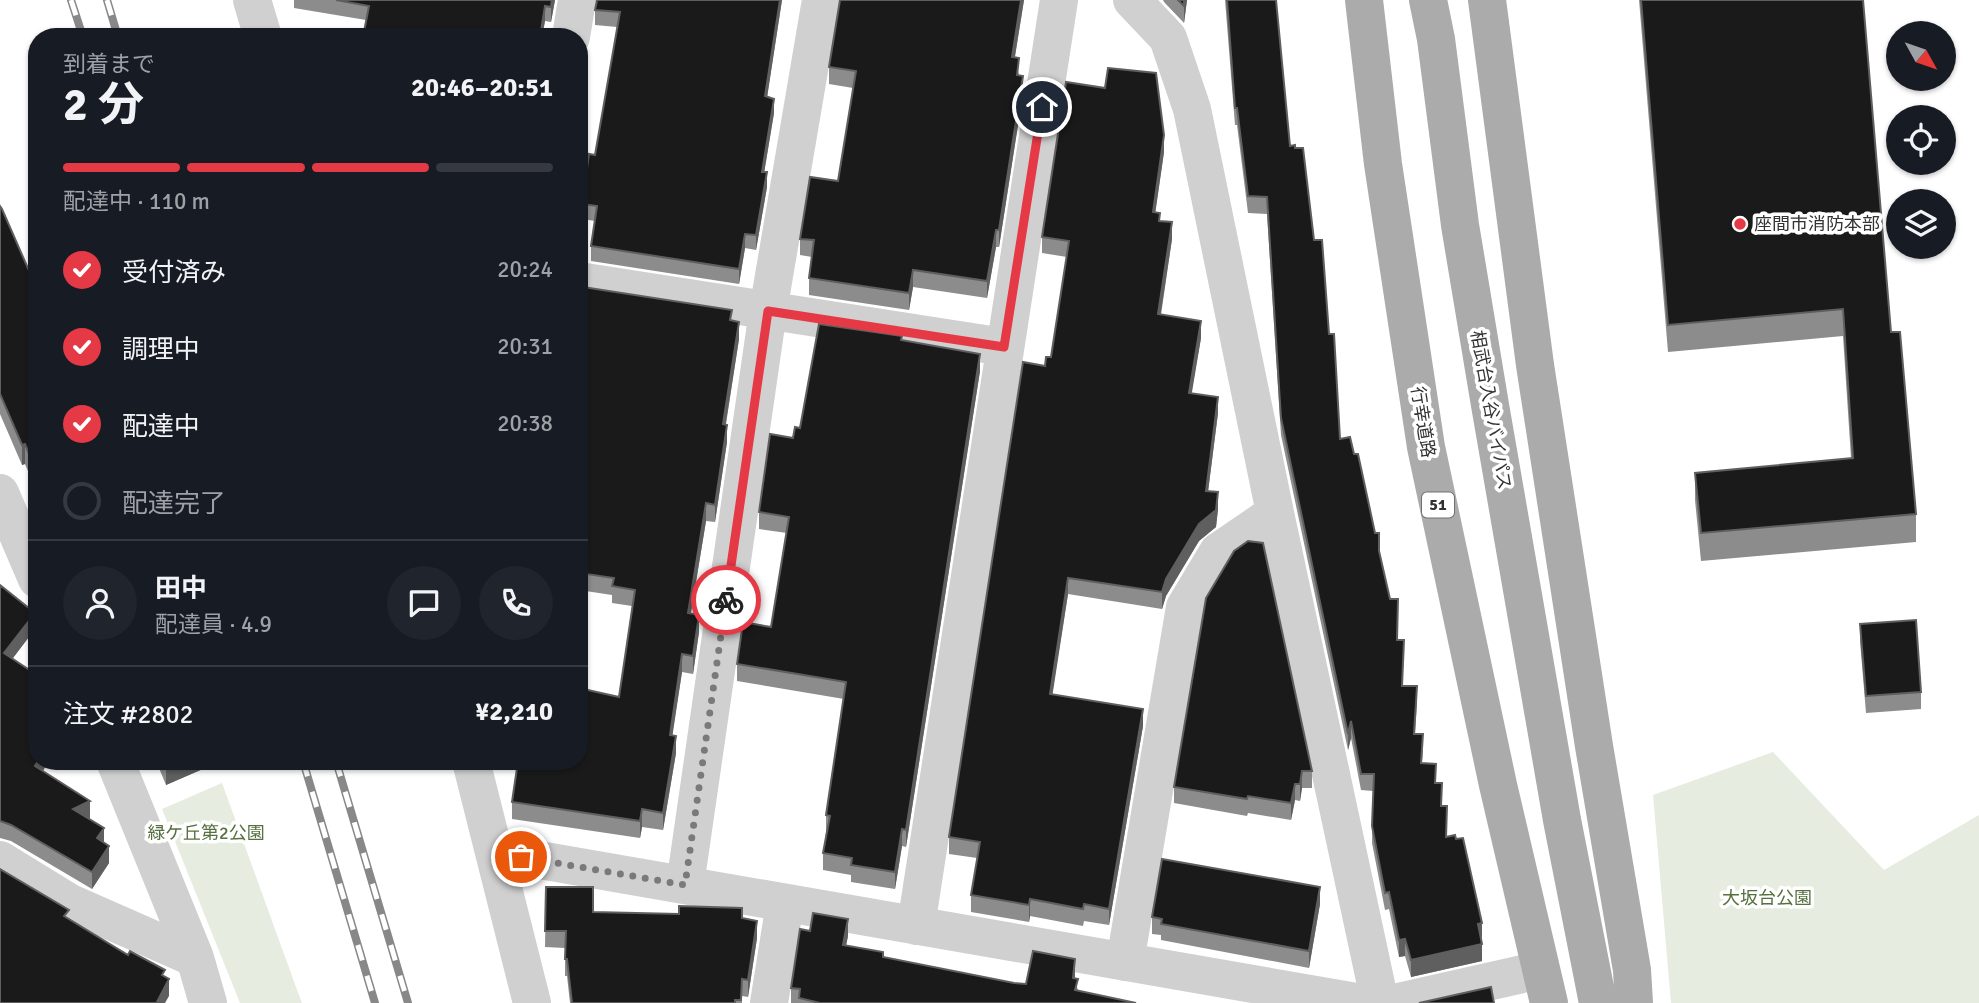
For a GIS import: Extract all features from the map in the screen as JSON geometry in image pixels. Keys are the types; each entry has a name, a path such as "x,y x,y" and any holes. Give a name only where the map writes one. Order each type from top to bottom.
{"main road":[{"name":"行幸道路","path":"1364,0 1383,164 1426,447 1544,987"},
{"name":"相武台入谷バイパス","path":"1428,0 1436,39 1460,225 1562,820 1598,1003"},
{"path":"1487,0 1535,365 1632,970 1634,1003"}],"street":[{"path":"252,0 260,28"},
{"path":"572,28 577,0"},
{"path":"685,885 768,311 821,0"},
{"path":"916,926 1059,0"},
{"path":"1132,0 1168,38 1192,109 1380,1003"},
{"path":"588,282 1004,347"},
{"path":"0,493 28,558"},
{"path":"1125,962 1185,607 1218,552 1275,513"},
{"path":"119,770 195,958 208,1003"},
{"path":"473,770 531,1003"},
{"path":"494,852 1125,962 1186,988 1362,1003"},
{"path":"0,860 70,903 195,958"},
{"path":"769,1003 785,903"},
{"path":"1394,1003 1544,987"}],"green space":[{"name":"大坂台公園","path":"1773,752 1884,870 1979,815 1979,1003 1671,1003 1653,795"},
{"name":"緑ケ丘第2公園","path":"222,783 302,1003 240,1003 162,809"}],"building":[{"path":"336,0 552,0 551,7 545,6 541,28 365,28 369,6"},
{"path":"597,0 780,0 765,96 774,99 762,172 767,172 756,235 745,234 739,269 591,246 597,206 588,205 588,161 589,154 595,155 620,12 595,10"},
{"path":"840,0 1021,0 1012,57 1019,58 1017,75 1023,76 999,230 996,230 987,281 913,270 909,293 809,278 814,240 800,239 810,177 838,181 856,71 829,67"},
{"path":"1227,0 1276,0 1290,146 1303,148 1314,240 1322,240 1329,334 1334,334 1340,439 1350,437 1354,454 1358,454 1375,533 1379,533 1379,551 1390,599 1398,599 1397,640 1404,640 1402,686 1417,686 1414,734 1423,734 1421,763 1436,764 1435,783 1442,783 1441,806 1447,806 1446,837 1455,835 1456,839 1463,838 1482,923 1478,924 1482,944 1411,960 1405,939 1399,940 1389,892 1385,893 1372,826 1374,774 1361,774 1351,721 1348,734 1281,418 1267,197 1248,196 1235,108"},
{"path":"1641,0 1863,0 1891,332 1900,332 1916,514 1701,533 1695,473 1853,458 1843,309 1668,325"},
{"path":"1108,68 1156,73 1164,135 1153,212 1160,213 1159,221 1172,222 1158,314 1201,321 1189,393 1218,397 1206,491 1218,492 1216,510 1199,524 1166,579 1162,592 1068,578 1050,694 1143,709 1109,909 1084,904 1083,909 1030,899 1029,905 971,895 980,842 949,837 1023,362 1045,366 1046,357 1051,357 1069,241 1042,237 1066,82 1105,88"},
{"path":"0,206 28,268 28,451 25,444 22,445 0,394"},
{"path":"588,288 732,310 730,320 739,322 723,424 727,425 715,505 706,503 688,613 699,615 693,656 682,654 670,735 676,736 663,813 642,809 640,821 512,802 517,770 588,770 588,690 619,697 635,590 612,586 614,578 588,574"},
{"path":"819,324 902,336 901,340 980,354 906,830 902,829 895,872 851,865 852,858 823,853 846,682 737,664 743,622 771,627 789,517 759,512 770,434 793,438 795,427 800,428"},
{"path":"1248,541 1263,543 1312,771 1302,771 1300,784 1295,784 1291,803 1174,787 1206,598 1234,551"},
{"path":"0,585 28,607 28,622 4,653 28,669 28,770 41,770 90,801 73,809 104,828 97,838 109,846 92,872 0,821"},
{"path":"1916,620 1921,692 1866,696 1860,624"},
{"path":"1162,859 1320,887 1309,951 1161,924 1162,919 1152,917"},
{"path":"0,869 69,910 64,916 128,955 130,951 165,970 162,975 169,979 157,1002 160,1003 0,1003"},
{"path":"546,887 593,887 593,912 679,914 679,906 742,908 742,918 757,921 748,980 742,979 741,1000 735,1000 735,1003 572,1003 565,959 566,931 545,931"},
{"path":"813,913 848,919 843,945 883,952 883,957 1014,983 1026,984 1033,951 1075,959 1073,978 1078,979 1075,990 1136,1003 820,1003 799,998 800,989 791,988 800,929 810,931"},
{"path":"1491,987 1494,1003 1419,1003"}],"railway":[{"path":"71,0 80,28"},
{"path":"107,0 115,28"},
{"path":"306,770 375,1003"},
{"path":"339,770 408,1003"}],"way so far":[{"path":"521,857 685,885 726,600"}],"place":[{"name":"座間市消防本部","path":"1740,224"}],"route":[{"path":"726,600 768,311 1004,347 1042,107"}]}
